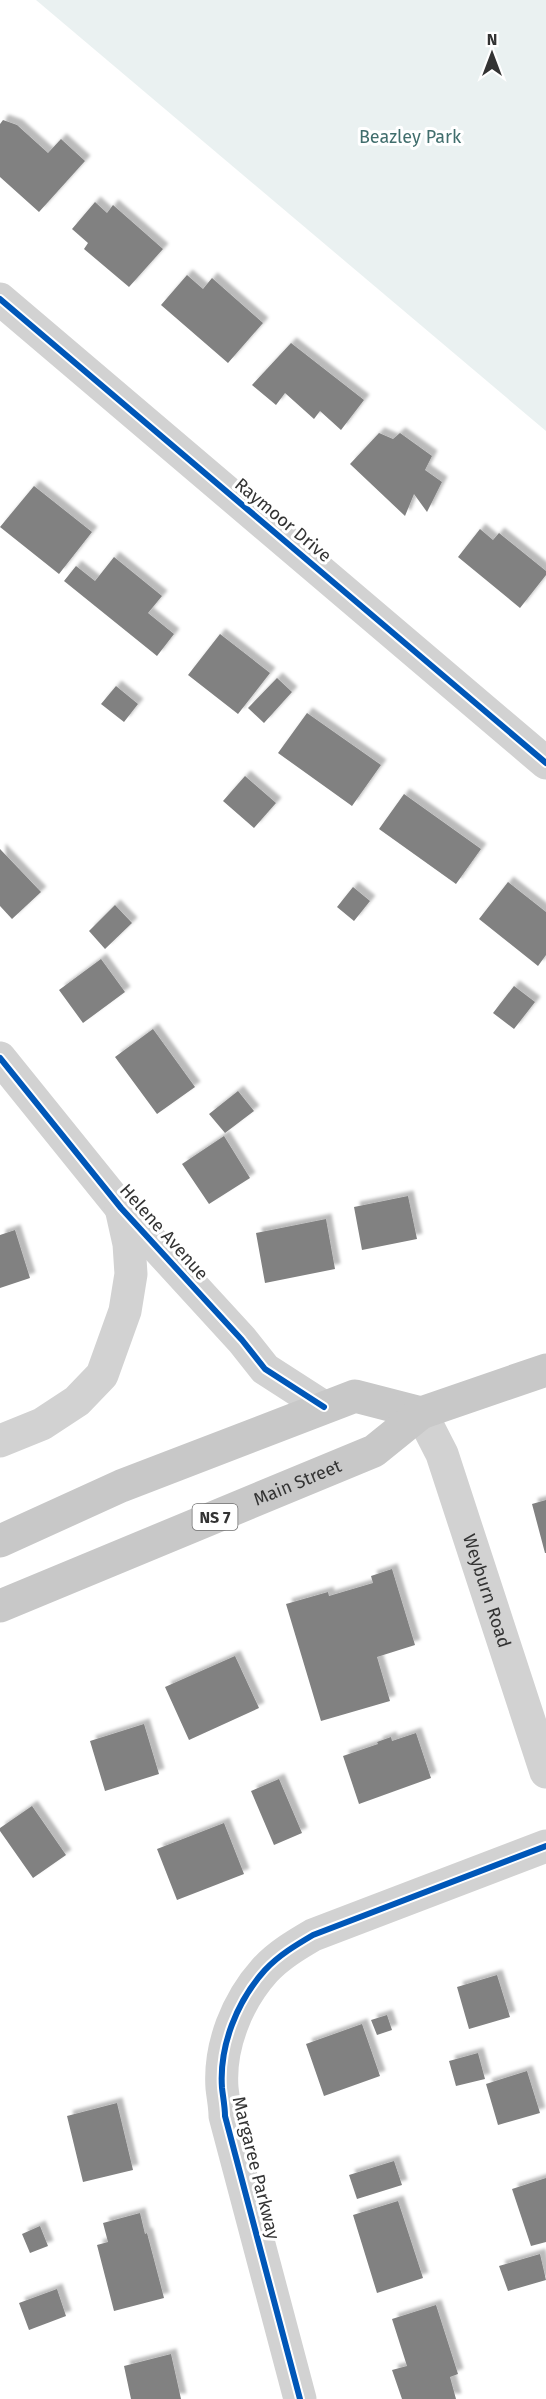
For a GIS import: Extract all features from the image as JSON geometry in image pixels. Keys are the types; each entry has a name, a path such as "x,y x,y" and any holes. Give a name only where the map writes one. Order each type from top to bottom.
{"main road":[{"name":"Main Street","path":"0,1606 374,1451 421,1413 546,1370"},
{"path":"0,1541 121,1486 355,1396 421,1413"}],"street":[{"name":"Raymoor Drive","path":"0,299 546,763"},
{"name":"Helene Avenue","path":"0,1058 121,1208 242,1340 265,1369 324,1407"},
{"path":"0,1442 42,1424 77,1401 102,1375 125,1311 131,1274 129,1244 121,1208"},
{"name":"Weyburn Road","path":"421,1413 442,1454 546,1772"},
{"name":"Margaree Parkway","path":"300,2399 225,2116 222,2086 224,2052 231,2028 245,1997 265,1970 284,1953 313,1935 546,1846"}],"green space":[{"name":"Beazley Park","path":"36,0 546,0 546,431"}],"building":[{"path":"3,120 17,125 48,153 61,139 85,161 39,212 0,177 0,124"},
{"path":"95,202 107,213 113,205 163,249 129,287 84,249 88,243 72,229"},
{"path":"187,275 203,289 212,278 263,323 228,363 161,305"},
{"path":"291,343 364,400 341,430 320,411 314,419 285,393 276,405 252,385"},
{"path":"379,433 393,439 400,433 432,456 425,470 442,482 427,512 414,494 405,516 350,464"},
{"path":"34,486 92,532 59,574 0,527"},
{"path":"480,529 493,540 499,533 546,571 546,575 520,608 458,557"},
{"path":"114,557 162,596 148,613 174,634 157,656 64,581 76,566 95,581"},
{"path":"220,634 270,673 238,714 188,675"},
{"path":"277,678 292,692 264,723 248,708"},
{"path":"116,686 138,704 124,722 101,704"},
{"path":"307,713 381,765 352,806 278,753"},
{"path":"245,776 276,803 254,828 223,801"},
{"path":"404,794 481,849 456,884 379,829"},
{"path":"0,849 41,892 12,919 0,906"},
{"path":"508,882 546,912 546,955 538,966 479,919"},
{"path":"353,887 370,901 354,921 337,907"},
{"path":"115,905 132,923 105,949 89,931"},
{"path":"101,959 125,992 83,1023 59,990"},
{"path":"514,986 535,1002 514,1029 493,1013"},
{"path":"153,1029 195,1087 157,1114 115,1057"},
{"path":"238,1091 254,1111 225,1133 209,1114"},
{"path":"224,1136 250,1178 209,1204 182,1164"},
{"path":"408,1196 417,1239 362,1250 354,1207"},
{"path":"326,1219 335,1269 265,1283 256,1233"},
{"path":"15,1230 30,1278 0,1288 0,1235"},
{"path":"546,1500 546,1553 545,1553 532,1504"},
{"path":"392,1569 415,1645 377,1657 390,1701 321,1721 286,1604 328,1592 329,1596 373,1583 371,1576"},
{"path":"235,1656 259,1708 189,1740 165,1687"},
{"path":"144,1724 159,1774 105,1791 90,1741"},
{"path":"416,1733 431,1778 359,1804 343,1756 391,1737 392,1741"},
{"path":"279,1779 302,1833 274,1845 251,1791"},
{"path":"32,1806 66,1855 33,1878 0,1831 0,1828"},
{"path":"224,1823 244,1874 177,1900 157,1849"},
{"path":"497,1975 510,2017 469,2029 457,1987"},
{"path":"387,2015 392,2030 377,2035 371,2020"},
{"path":"362,2024 380,2076 324,2096 306,2044"},
{"path":"478,2053 485,2079 456,2086 449,2061"},
{"path":"527,2071 540,2113 498,2125 486,2084"},
{"path":"117,2103 133,2170 83,2182 67,2116"},
{"path":"394,2161 402,2185 357,2199 349,2175"},
{"path":"546,2178 546,2242 531,2246 512,2189"},
{"path":"398,2201 423,2278 377,2293 353,2215"},
{"path":"140,2213 164,2298 114,2311 97,2245 108,2242 103,2223"},
{"path":"40,2226 48,2246 30,2253 22,2234"},
{"path":"540,2254 546,2280 508,2291 499,2266"},
{"path":"57,2289 66,2316 29,2330 19,2303"},
{"path":"436,2305 458,2374 450,2377 456,2399 402,2399 392,2370 407,2366 392,2319"},
{"path":"171,2354 181,2399 131,2399 124,2366"}],"cycle path":[{"path":"0,299 546,763"},
{"path":"0,1058 121,1208 242,1340 265,1369 324,1407"},
{"path":"300,2399 225,2116 222,2072 227,2040 238,2010 265,1970 288,1951 313,1935 546,1846"}]}
